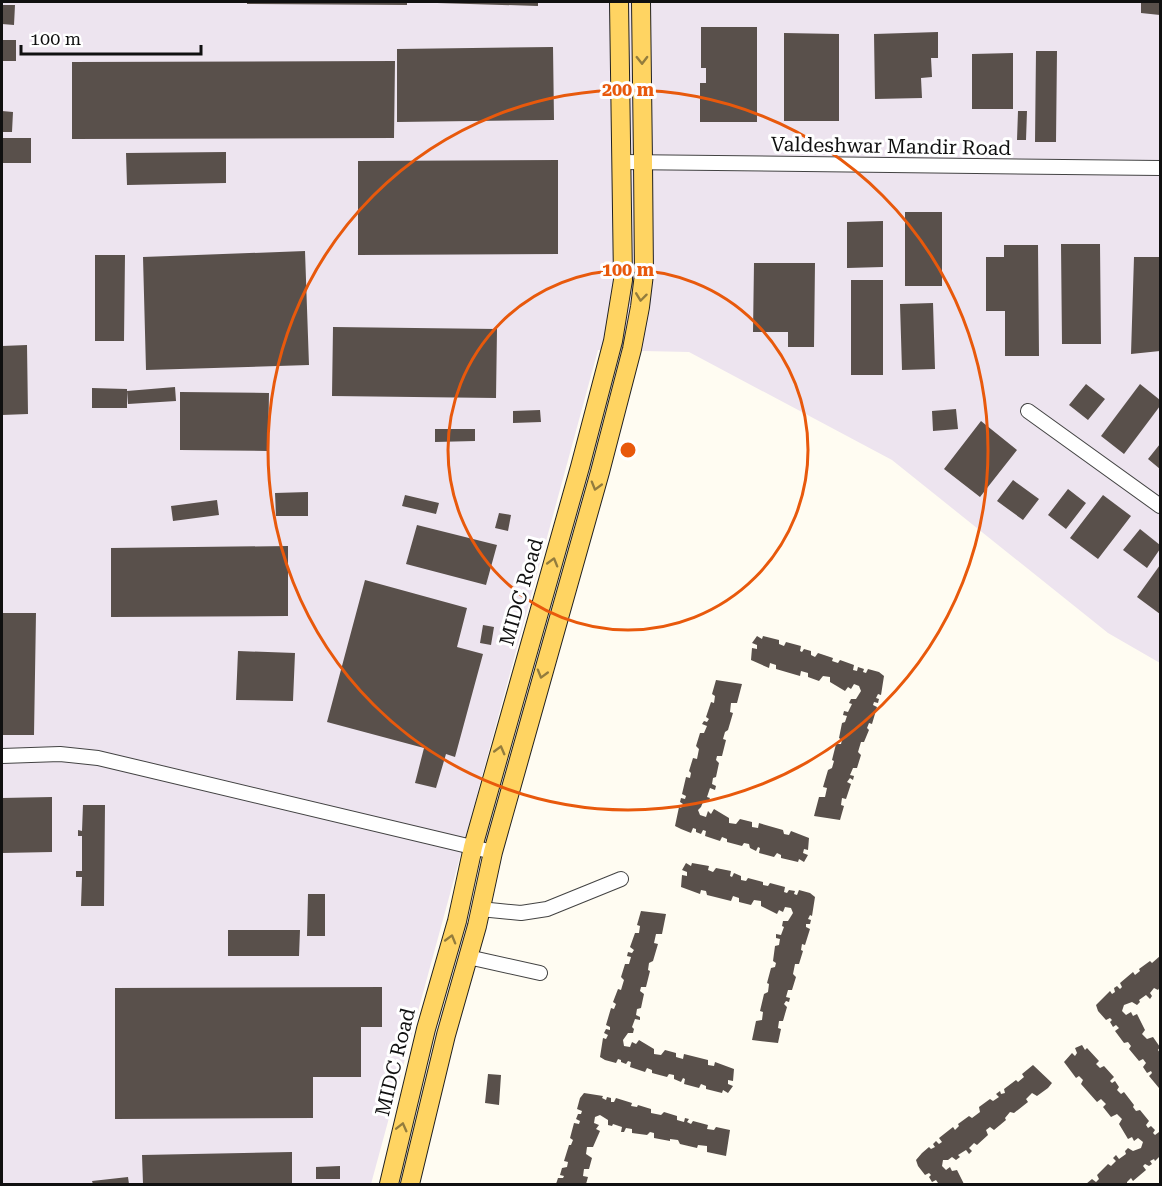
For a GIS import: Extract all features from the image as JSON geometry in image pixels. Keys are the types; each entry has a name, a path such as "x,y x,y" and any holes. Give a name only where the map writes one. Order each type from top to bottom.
{"main road":[{"name":"MIDC Road","path":"389,1185 426,1029 457,921 473,847 613,341 623,280 619,2"},
{"path":"410,1185 493,852 632,350 644,274 640,2"}],"street":[{"name":"Valdeshwar Mandir Road","path":"621,162 1161,168"},
{"path":"1028,411 1161,506"},
{"path":"2,756 60,754 98,758 493,852"},
{"path":"480,909 521,913 547,909 621,879"},
{"path":"468,957 540,973"}],"shaded area":[{"path":"2,2 1160,2 1160,663 1108,633 892,460 689,352 598,350 371,1184 2,1184"}],"building":[{"path":"247,2 407,2 407,5 247,4"},
{"path":"538,2 538,6 437,3"},
{"path":"1141,2 1160,2 1160,15 1141,13"},
{"path":"2,5 15,5 14,25 2,24"},
{"path":"701,27 757,27 757,122 700,122 700,83 706,83 706,68 701,68"},
{"path":"938,32 938,58 931,58 932,77 921,78 922,98 875,99 874,34"},
{"path":"784,33 839,34 839,121 784,121"},
{"path":"2,40 16,40 16,61 2,61"},
{"path":"553,47 554,120 397,122 397,49"},
{"path":"1036,51 1057,51 1056,142 1035,142"},
{"path":"1013,53 1013,109 972,109 972,54"},
{"path":"395,61 394,138 72,139 72,62"},
{"path":"2,111 13,112 12,132 2,132"},
{"path":"1018,111 1027,111 1026,140 1017,140"},
{"path":"2,138 31,138 31,163 2,163"},
{"path":"226,152 226,183 127,185 126,153"},
{"path":"558,160 558,254 358,255 358,161"},
{"path":"905,212 942,212 942,286 905,286"},
{"path":"883,221 883,267 847,268 847,222"},
{"path":"1061,244 1100,244 1101,344 1062,344"},
{"path":"1004,245 1038,245 1039,356 1005,356 1005,311 986,311 986,257 1004,257"},
{"path":"305,251 309,365 146,370 143,257"},
{"path":"95,255 125,255 124,341 95,341"},
{"path":"1134,257 1160,257 1160,351 1131,354"},
{"path":"754,263 815,263 814,347 788,347 788,332 753,332"},
{"path":"851,280 883,280 883,375 851,375"},
{"path":"933,303 935,369 902,370 900,304"},
{"path":"333,327 497,329 496,398 332,396"},
{"path":"27,345 28,414 2,415 2,346"},
{"path":"1086,384 1105,399 1088,420 1069,405"},
{"path":"1140,384 1160,400 1160,406 1124,454 1101,436"},
{"path":"175,387 176,401 128,404 127,391"},
{"path":"92,388 127,389 127,408 92,408"},
{"path":"180,392 269,393 268,451 180,450"},
{"path":"956,409 958,429 933,431 932,411"},
{"path":"540,410 541,422 513,423 513,411"},
{"path":"981,421 1017,450 980,497 944,469"},
{"path":"435,429 475,429 475,441 435,442"},
{"path":"1160,444 1160,469 1148,459"},
{"path":"1013,480 1039,499 1023,520 997,501"},
{"path":"1068,489 1086,503 1066,529 1048,515"},
{"path":"308,492 308,516 276,516 275,493"},
{"path":"405,495 439,503 436,514 402,506"},
{"path":"1103,495 1131,516 1098,559 1070,538"},
{"path":"217,500 219,515 173,521 171,506"},
{"path":"499,513 511,515 508,531 495,528"},
{"path":"417,525 497,545 486,585 406,564"},
{"path":"1140,529 1160,545 1160,549 1147,568 1123,550"},
{"path":"288,546 288,616 111,617 111,548"},
{"path":"1160,565 1160,614 1137,597"},
{"path":"365,580 467,608 457,647 483,654 455,757 446,754 436,788 415,783 424,748 327,722"},
{"path":"2,613 36,613 34,735 2,735"},
{"path":"483,625 494,627 491,645 480,643"},
{"path":"757,636 762,639 763,636 779,640 779,644 784,646 786,642 801,646 800,651 804,649 811,651 811,655 815,657 818,653 833,658 832,661 838,663 840,660 854,665 853,670 857,671 858,667 864,669 863,672 866,673 868,669 884,676 881,695 878,694 876,698 879,699 878,703 874,702 873,705 877,707 872,724 869,723 867,728 869,730 858,752 861,755 857,768 853,768 850,775 854,776 853,780 850,778 847,782 851,784 846,799 842,798 841,805 844,806 840,820 814,816 819,797 825,797 827,788 823,787 828,770 832,768 836,744 841,744 842,740 839,738 842,723 845,722 847,716 843,715 844,711 848,712 852,704 849,703 851,699 856,699 861,691 859,686 854,684 851,689 848,687 845,691 830,682 830,677 823,676 819,681 808,677 808,673 801,671 800,676 776,669 776,665 770,663 769,668 751,660 752,648 757,649 757,645 752,643"},
{"path":"238,651 295,653 293,701 236,700"},
{"path":"716,680 742,684 737,703 731,703 730,712 733,713 723,739 726,740 722,756 717,756 716,760 719,763 712,784 716,786 715,790 710,788 708,802 703,802 698,810 700,815 706,817 708,811 711,814 714,809 729,818 729,823 736,824 740,819 752,822 752,827 758,828 759,823 783,830 784,834 789,835 791,831 809,838 808,850 804,849 803,853 808,855 804,862 799,859 798,862 781,858 781,855 777,853 774,857 759,853 760,848 758,847 756,851 750,848 749,844 744,843 742,846 727,842 727,839 722,837 720,841 705,836 706,831 703,830 701,834 693,828 691,833 675,826 679,807 681,808 683,804 680,802 681,798 685,799 686,796 682,794 686,777 690,778 689,771 693,758 697,759 699,749 696,746 700,733 704,733 707,726 702,724 709,719 706,717 711,702 714,703 715,696 712,694"},
{"path":"52,797 52,852 2,853 2,798"},
{"path":"83,805 105,805 104,906 81,906 82,877 76,877 76,871 82,871 82,836 78,836 78,830 82,831"},
{"path":"686,863 691,866 692,863 709,866 708,870 713,872 716,868 731,871 730,876 732,877 734,873 741,876 741,880 746,881 748,878 763,882 763,885 768,886 770,883 785,887 784,892 787,893 789,890 795,891 794,894 797,895 799,890 815,897 812,916 810,915 808,919 811,920 810,924 806,924 806,927 810,929 805,945 802,944 801,950 803,951 799,964 795,964 793,974 796,977 792,990 788,990 786,997 790,998 789,1002 786,1001 784,1004 787,1007 783,1021 779,1021 778,1028 781,1029 778,1043 752,1040 756,1021 762,1020 763,1012 760,1011 764,994 768,992 769,984 767,983 771,968 775,967 776,963 773,961 775,946 779,945 780,939 776,938 776,934 781,935 784,927 782,926 783,921 788,921 793,913 791,908 785,907 783,912 779,910 777,914 761,906 761,901 754,900 751,905 739,902 739,898 733,896 731,901 707,895 706,891 701,890 700,894 681,887 682,875 687,876 687,872 682,870"},
{"path":"308,894 325,894 325,936 307,936"},
{"path":"641,911 666,914 662,934 656,934 654,943 658,944 653,961 649,963 648,970 650,971 646,987 641,987 640,991 644,994 641,1008 637,1009 636,1015 640,1017 640,1020 635,1019 632,1027 633,1033 628,1033 623,1040 624,1046 630,1047 632,1042 636,1044 639,1040 654,1049 654,1054 661,1055 665,1050 676,1053 676,1057 683,1059 684,1054 708,1060 708,1065 714,1066 715,1062 734,1069 733,1081 728,1080 728,1084 733,1086 728,1093 723,1090 722,1093 706,1089 706,1086 701,1084 699,1088 684,1084 685,1079 683,1078 681,1082 674,1079 674,1075 669,1074 667,1077 652,1073 652,1070 647,1068 645,1072 630,1067 631,1062 628,1061 626,1064 618,1059 616,1063 600,1057 603,1038 606,1039 608,1035 604,1033 606,1029 610,1030 610,1027 606,1025 611,1008 614,1009 616,1004 613,1002 618,989 621,990 624,980 621,977 625,964 629,964 631,957 627,956 628,952 632,953 634,950 630,947 635,933 639,933 640,926 637,925"},
{"path":"228,930 300,930 299,956 228,956"},
{"path":"1160,956 1160,987 1158,990 1154,988 1150,993 1152,996 1150,999 1146,995 1139,1000 1137,1005 1132,1002 1124,1005 1122,1011 1126,1015 1131,1012 1133,1016 1137,1014 1145,1030 1142,1034 1147,1039 1153,1037 1160,1047 1158,1050 1160,1053 1159,1088 1149,1076 1151,1071 1147,1073 1143,1067 1146,1063 1143,1059 1139,1061 1129,1049 1131,1046 1128,1042 1124,1043 1115,1031 1119,1028 1116,1025 1113,1027 1110,1018 1106,1020 1096,1005 1110,991 1112,994 1115,992 1114,988 1117,986 1120,989 1122,987 1120,983 1133,972 1135,975 1140,971 1139,969"},
{"path":"382,987 382,1027 361,1027 361,1077 313,1077 313,1118 115,1119 115,988"},
{"path":"1082,1045 1099,1061 1096,1064 1100,1068 1104,1066 1114,1077 1110,1081 1112,1083 1115,1081 1119,1087 1117,1090 1121,1094 1124,1092 1136,1111 1140,1110 1149,1121 1146,1125 1148,1128 1151,1126 1155,1130 1153,1133 1155,1135 1159,1132 1160,1134 1160,1156 1155,1161 1154,1159 1150,1161 1152,1164 1149,1166 1145,1164 1143,1166 1146,1170 1133,1181 1131,1178 1127,1184 1086,1184 1092,1179 1096,1182 1099,1179 1097,1175 1108,1164 1111,1166 1116,1161 1113,1158 1116,1155 1119,1159 1126,1154 1125,1151 1128,1148 1133,1151 1141,1148 1143,1142 1138,1138 1134,1141 1132,1137 1128,1139 1119,1124 1122,1119 1117,1114 1111,1117 1103,1107 1106,1104 1101,1099 1097,1102 1081,1084 1083,1080 1079,1076 1076,1078 1064,1062 1072,1053 1075,1056 1077,1053 1075,1048"},
{"path":"1033,1065 1052,1083 1048,1088 1037,1096 1032,1093 1026,1099 1028,1102 1014,1113 1010,1112 1006,1120 994,1130 990,1127 986,1130 988,1135 977,1145 974,1143 969,1148 972,1151 969,1154 966,1150 958,1155 960,1157 956,1160 952,1157 943,1160 942,1166 946,1170 950,1167 952,1171 957,1170 964,1184 936,1184 938,1183 936,1180 932,1182 929,1177 931,1175 929,1173 925,1175 918,1166 916,1160 922,1153 929,1147 931,1149 935,1147 933,1144 936,1141 939,1144 942,1142 939,1138 953,1127 955,1130 958,1124 969,1116 972,1118 980,1112 979,1107 990,1099 993,1101 999,1097 996,1094 1000,1091 1001,1094 1005,1093 1004,1089 1016,1080 1018,1082 1024,1077 1022,1074"},
{"path":"488,1074 501,1075 499,1105 485,1103"},
{"path":"584,1093 603,1096 602,1098 606,1100 607,1097 611,1098 611,1102 614,1102 616,1098 632,1103 631,1106 637,1107 638,1105 651,1109 651,1113 661,1115 664,1112 677,1116 677,1120 684,1122 685,1118 689,1119 687,1122 691,1124 693,1121 708,1125 707,1129 714,1130 716,1127 730,1130 726,1156 707,1152 707,1146 698,1145 697,1148 680,1144 678,1140 654,1138 654,1133 650,1132 647,1135 632,1133 632,1129 626,1128 624,1132 621,1132 622,1127 608,1125 608,1120 600,1115 595,1117 594,1123 599,1125 596,1129 600,1131 593,1147 587,1147 586,1154 592,1158 589,1169 584,1169 583,1176 588,1177 586,1184 556,1184 558,1178 564,1176 560,1175 562,1168 567,1167 568,1162 564,1161 573,1140 570,1138 574,1123 579,1124 580,1121 576,1119 582,1111 577,1109"},
{"path":"292,1152 292,1184 143,1184 142,1155"},
{"path":"340,1166 340,1179 316,1179 316,1167"},
{"path":"128,1177 129,1184 93,1184 92,1181"}]}
